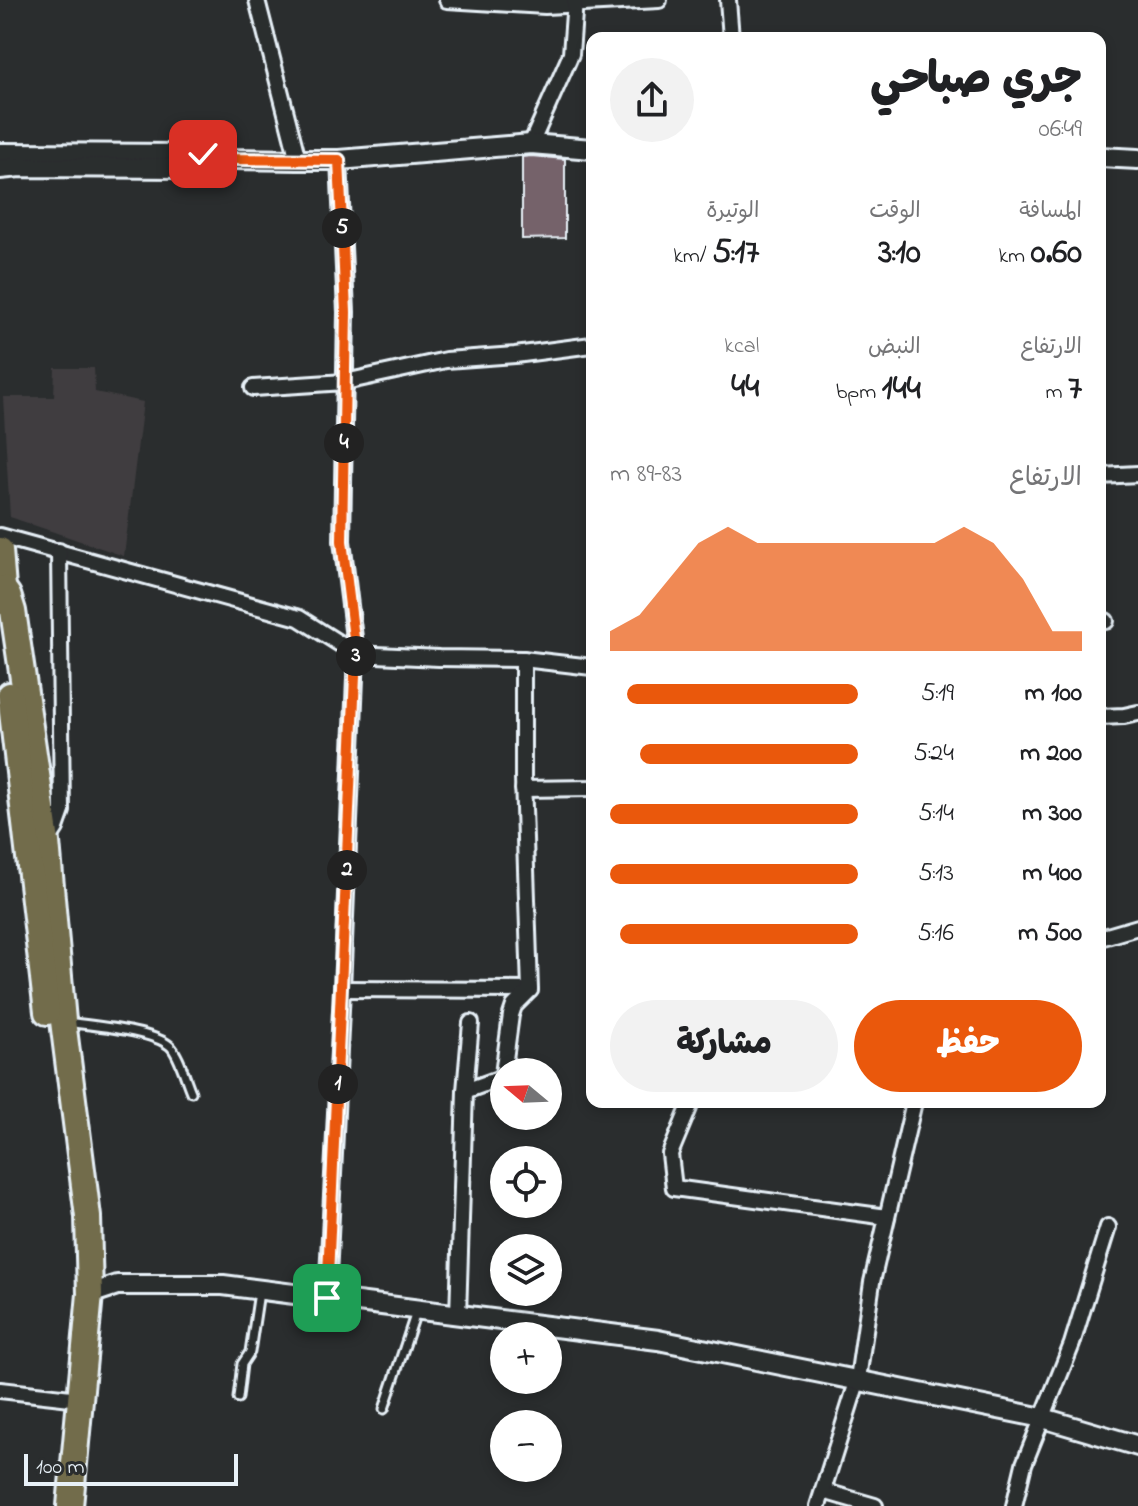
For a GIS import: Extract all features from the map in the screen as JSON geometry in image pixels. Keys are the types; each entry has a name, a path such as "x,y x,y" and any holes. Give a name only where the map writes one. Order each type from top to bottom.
{"main road":[{"path":"0,550 3,588 13,611 72,1226 90,1294"},
{"path":"37,844 88,1217 90,1294 70,1506"}],"street":[{"path":"257,0 298,160"},
{"path":"447,0 545,6 575,2 659,0"},
{"path":"728,0 731,32"},
{"path":"531,144 571,54 575,2"},
{"path":"0,153 189,154 230,159 339,160 531,144 586,149"},
{"path":"1106,157 1138,159"},
{"path":"0,169 189,168 230,159"},
{"path":"327,1298 356,654 342,541 346,312 339,160"},
{"path":"253,388 345,382 446,360 586,346"},
{"path":"1106,476 1138,474"},
{"path":"0,536 299,618 356,654 523,659 586,666"},
{"path":"37,844 56,828 62,811 59,551"},
{"path":"465,1091 501,1078 511,1015 514,1006 530,990 523,789 523,659"},
{"path":"1106,717 1138,713"},
{"path":"523,789 586,788"},
{"path":"1106,936 1138,927"},
{"path":"342,989 530,990"},
{"path":"458,1316 465,1091 471,1023"},
{"path":"689,1108 670,1154 674,1188 887,1217"},
{"path":"875,1506 820,1499 858,1379 872,1282 913,1108"},
{"path":"1014,1506 1024,1464 1072,1344 1108,1227"},
{"path":"90,1294 117,1285 223,1285 658,1340 1043,1418 1138,1446"},
{"path":"0,1390 80,1399"}],"lane":[{"path":"63,1021 159,1040 173,1048 191,1092"},
{"path":"238,1398 242,1364 250,1352 260,1290"},
{"path":"384,1409 417,1311"}],"shaded area":[{"path":"55,368 94,368 95,392 143,402 124,556 10,517 3,397 54,397"}],"building":[{"path":"522,157 565,159 565,238 522,239"}],"route":[{"path":"203,154 230,159 339,160 346,312 342,541 356,654 327,1298"}]}
